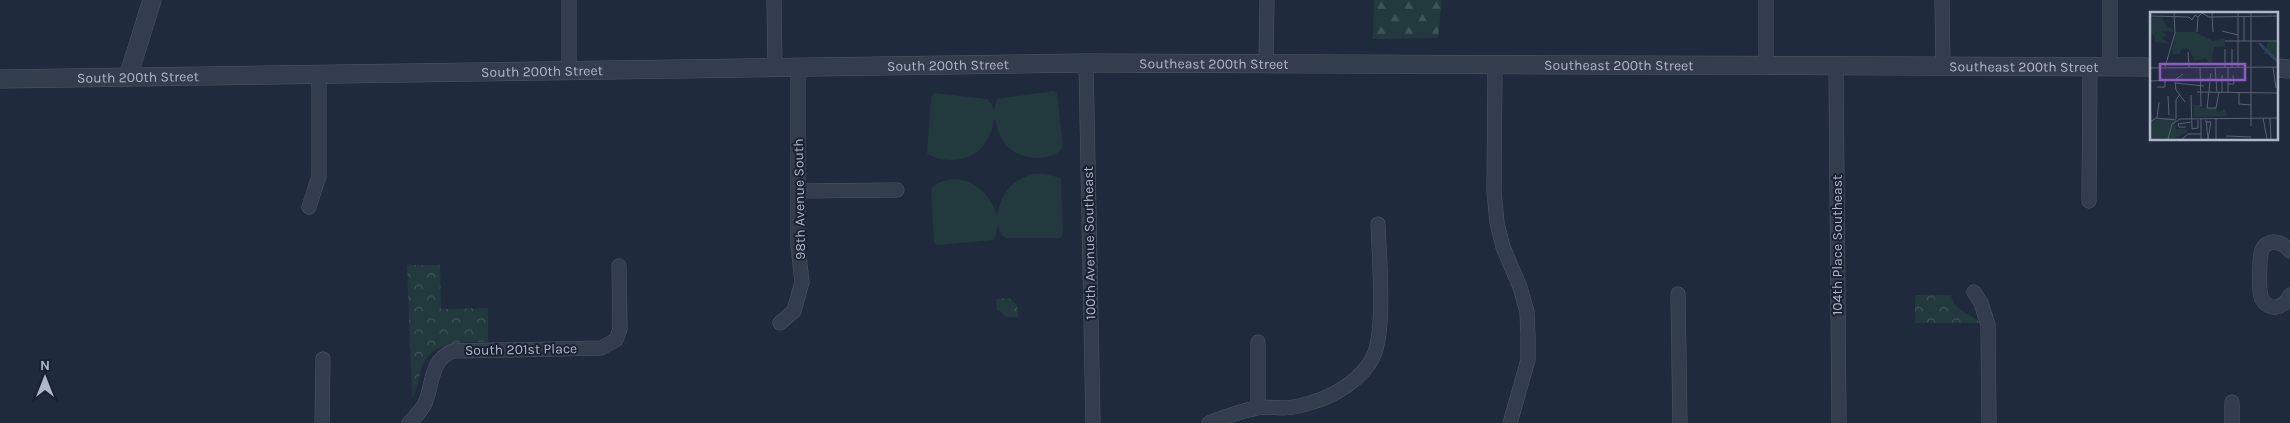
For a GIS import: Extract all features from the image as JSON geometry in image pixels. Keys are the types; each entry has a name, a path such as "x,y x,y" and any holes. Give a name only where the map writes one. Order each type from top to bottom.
{"street":[{"path":"128,77 152,0"},
{"path":"569,0 569,70"},
{"path":"774,0 775,66"},
{"path":"1266,0 1266,63"},
{"path":"1766,0 1766,66"},
{"path":"1942,0 1943,66"},
{"path":"2110,0 2110,67"},
{"name":"South 200th Street","path":"0,79 775,66 1086,63"},
{"name":"Southeast 200th Street","path":"1086,63 2150,67"},
{"name":"100th Avenue Southeast","path":"1086,63 1093,423"},
{"path":"1495,65 1494,191 1497,223 1503,247 1528,312 1528,360 1510,423"},
{"name":"98th Avenue South","path":"780,323 794,311 802,282 798,246 798,66"},
{"name":"104th Place Southeast","path":"1836,67 1839,423"},
{"path":"2090,67 2090,201"},
{"path":"309,207 320,176 319,74"},
{"path":"799,191 897,190"},
{"path":"1209,423 1231,414 1258,408 1286,408 1315,402 1340,389 1363,372 1373,357 1378,342 1380,322 1378,224"},
{"path":"2290,251 2285,245 2277,241 2268,244 2262,249 2260,256 2261,296 2264,303 2272,307 2279,307 2286,302 2290,295"},
{"name":"South 201st Place","path":"409,423 424,406 434,370 446,353 453,351 601,348 616,340 620,329 619,266"},
{"path":"1974,292 1981,303 1988,326 1989,423"},
{"path":"1678,294 1680,423"},
{"path":"1258,342 1258,408"},
{"path":"322,423 323,359"},
{"path":"2232,402 2232,423"},
{"path":"313,423 333,423"}],"green space":[{"path":"1374,0 1442,0 1438,38 1373,39"},
{"path":"1053,91 1057,93 1063,146 1054,155 1032,158 1013,151 1000,136 995,118 987,140 977,152 970,156 948,160 933,157 927,153 931,97 934,93 987,99 994,110 997,99"},
{"path":"1034,174 1045,174 1061,178 1063,235 1060,238 1006,238 1001,235 998,226 994,240 938,245 934,243 931,189 934,185 954,179 964,180 973,184 988,197 997,216 1001,201 1008,189 1019,180"},
{"path":"407,265 440,265 441,309 488,308 488,342 458,343 432,352 421,369 417,388 412,399"},
{"path":"1915,295 1951,295 1955,305 1980,323 1915,323"},
{"path":"1009,298 1017,305 1018,317 1006,317 997,309 996,299"}]}
